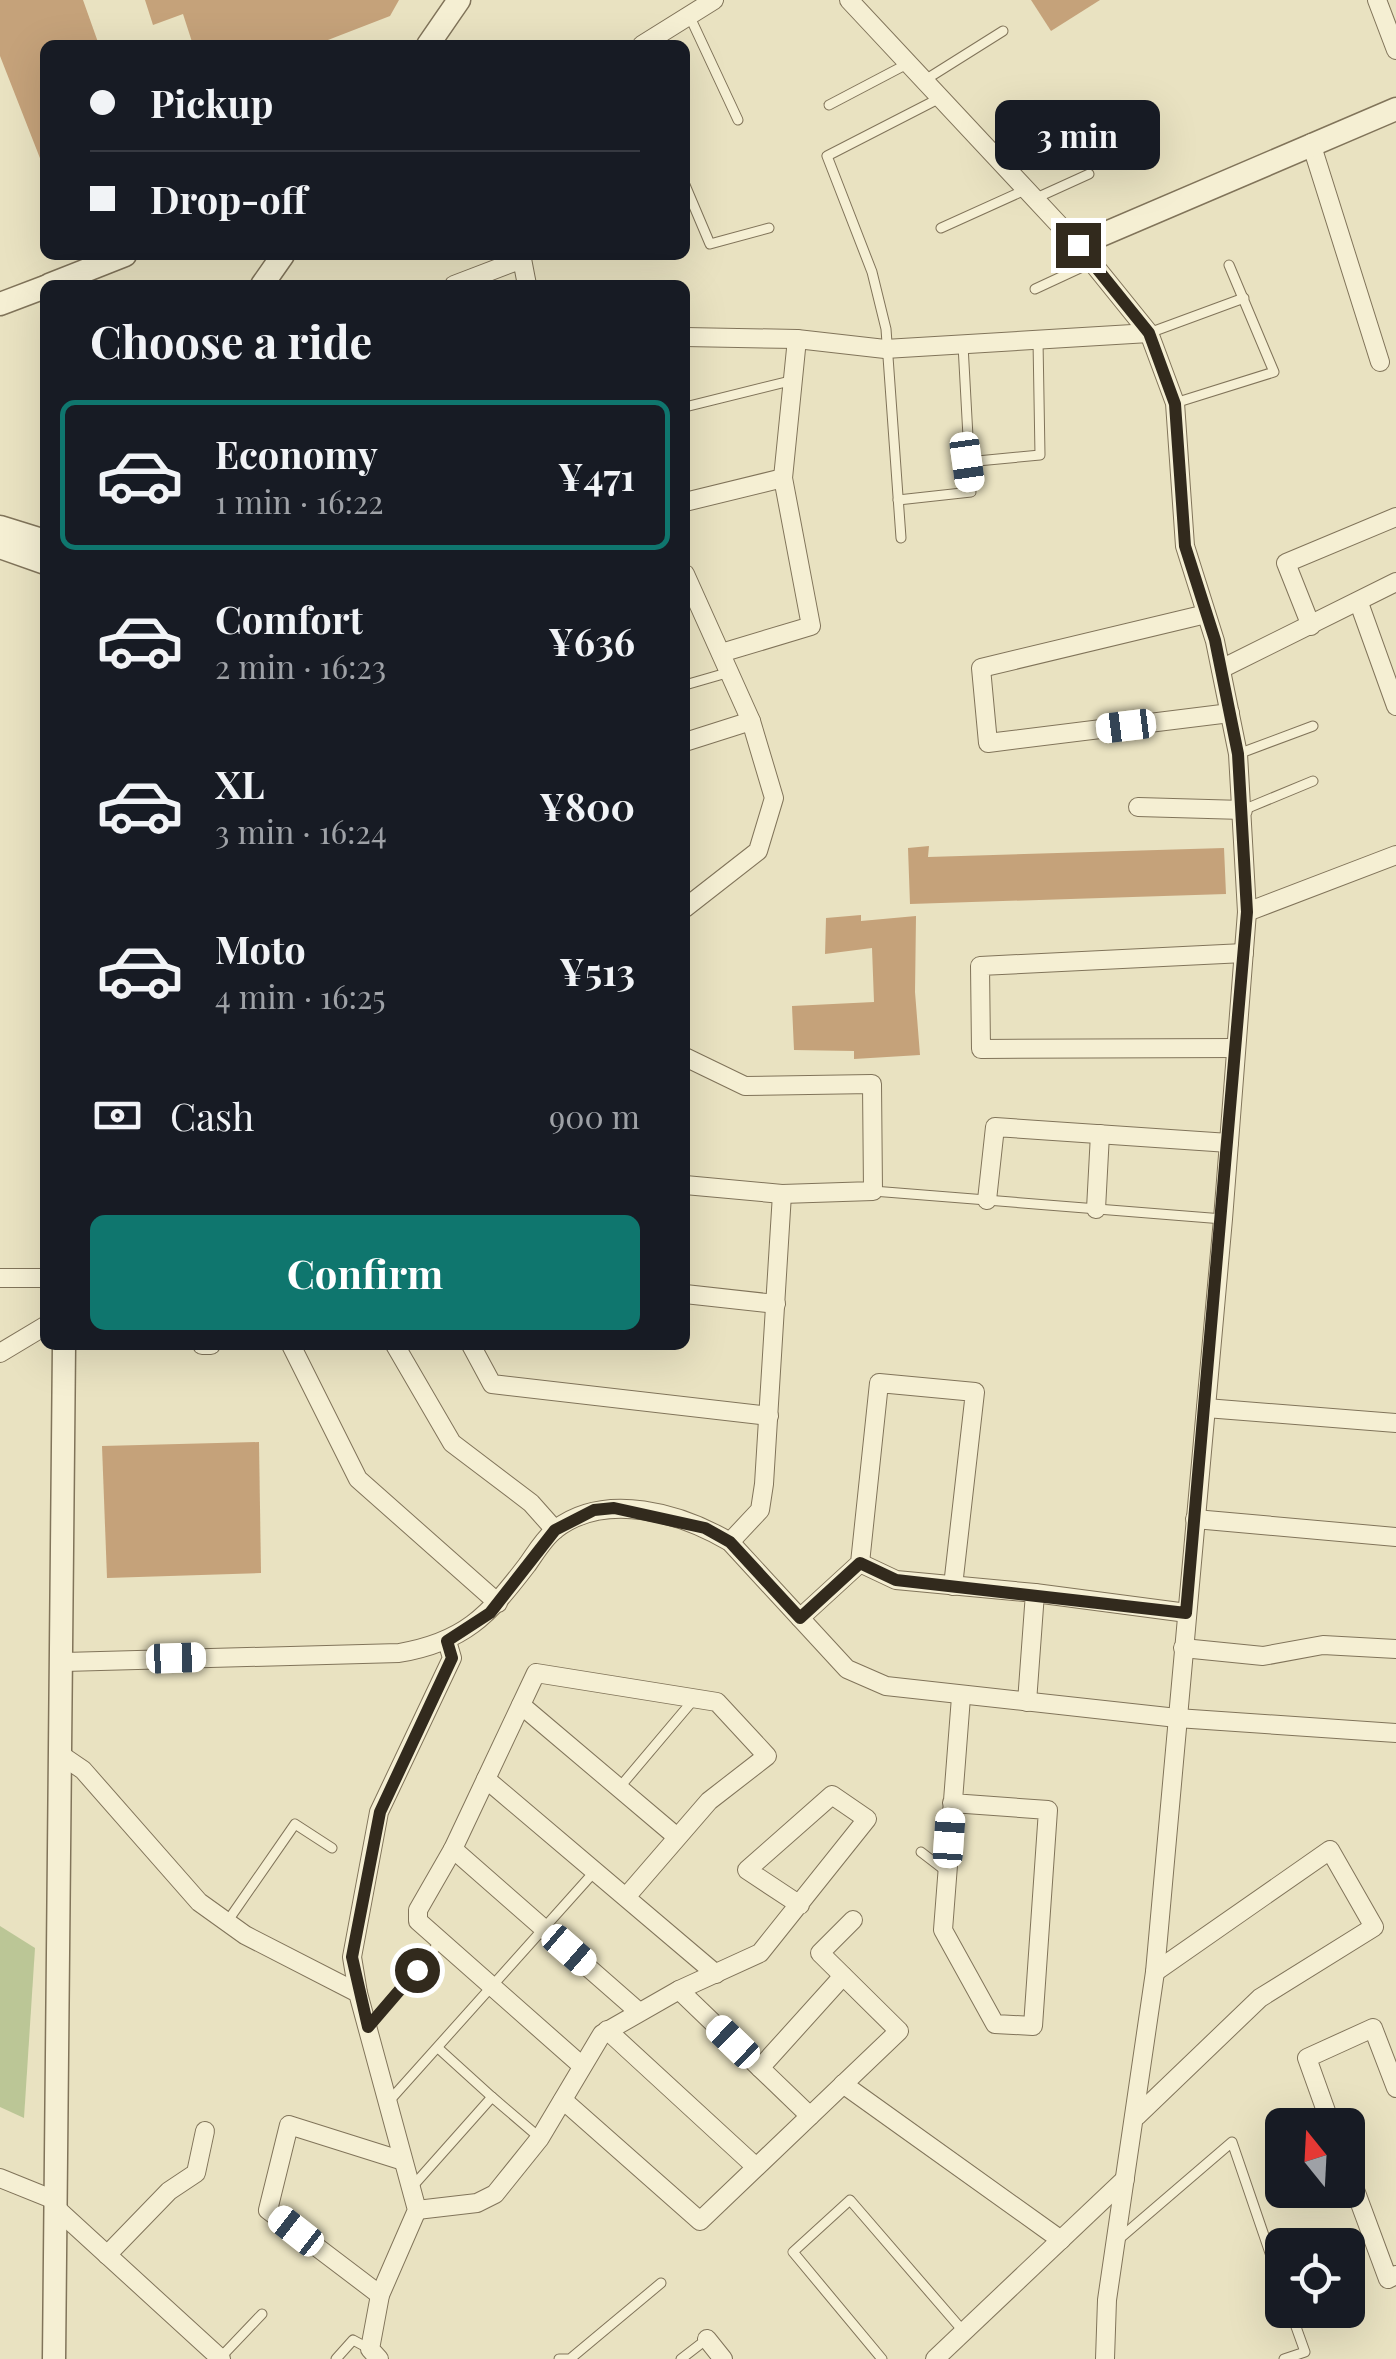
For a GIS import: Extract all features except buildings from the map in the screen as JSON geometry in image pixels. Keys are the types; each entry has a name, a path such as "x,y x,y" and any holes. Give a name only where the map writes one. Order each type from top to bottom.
{"street":[{"path":"431,40 459,0"},
{"path":"650,40 714,0"},
{"path":"849,0 1085,254 1149,333 1175,404 1185,546 1220,668 1238,754 1247,912 1223,1219 1155,1972 1137,2116 1107,2300 1105,2359"},
{"path":"1378,0 1396,50"},
{"path":"1085,254 1311,143 1396,109"},
{"path":"1311,143 1380,362"},
{"path":"62,280 112,260"},
{"path":"467,280 519,260"},
{"path":"0,304 40,289"},
{"path":"690,338 797,340 885,350 1149,333"},
{"path":"721,653 811,626 783,478 797,340"},
{"path":"690,501 783,478"},
{"path":"1311,626 1286,562 1396,517"},
{"path":"0,527 40,539"},
{"path":"0,547 40,561"},
{"path":"1220,668 1396,582"},
{"path":"690,585 751,721 774,798 758,852 690,904"},
{"path":"1359,603 1396,706"},
{"path":"1206,614 981,668 988,743 1230,713"},
{"path":"690,740 751,721"},
{"path":"1138,807 1242,810"},
{"path":"1247,912 1396,855"},
{"path":"1236,1048 982,1049 980,966 1244,953"},
{"path":"690,1059 745,1086 872,1084 873,1192 782,1194 690,1185"},
{"path":"988,1200 994,1127 1229,1142"},
{"path":"1096,1209 1100,1134"},
{"path":"730,1542 760,1510 770,1416 782,1194"},
{"path":"0,1278 40,1278"},
{"path":"690,1295 776,1304"},
{"path":"0,1354 40,1329"},
{"path":"54,2359 64,1662 64,1350"},
{"path":"300,1350 358,1479 498,1602"},
{"path":"398,1350 452,1443 531,1503 555,1530"},
{"path":"473,1350 492,1384 770,1416"},
{"path":"800,1618 860,1563 879,1383 975,1392 953,1586"},
{"path":"1206,1408 1396,1423"},
{"path":"64,1662 399,1653 447,1641 490,1613 555,1530 594,1510 638,1510 705,1528 730,1542 847,1668 863,1678 904,1690 961,1697 1396,1734"},
{"path":"1195,1520 1396,1537"},
{"path":"860,1563 896,1580 1186,1613"},
{"path":"1027,1702 1035,1593"},
{"path":"375,2354 380,2295 417,2210 400,2160 390,2100 358,1993 352,1957 380,1812 452,1658 447,1641"},
{"path":"1183,1648 1263,1656 1323,1645 1396,1650"},
{"path":"581,2065 418,1921 418,1910 453,1849 536,1673 717,1702 767,1756 709,1800 626,1897"},
{"path":"952,1803 1048,1810 1033,2026 995,2024 943,1930 952,1803 961,1697"},
{"path":"521,1705 677,1837"},
{"path":"61,1755 83,1770 199,1902 227,1922 358,1993"},
{"path":"486,1779 716,1974"},
{"path":"417,2210 478,2204 496,2194 540,2138 590,2048 608,2030 679,1990 760,1954 800,1905 867,1819 832,1795 748,1870 800,1905"},
{"path":"453,1849 639,2012"},
{"path":"1137,2116 1260,1998 1374,1927 1330,1850 1155,1972"},
{"path":"564,2100 700,2221 898,2031 820,1953 853,1920"},
{"path":"760,2068 843,1976"},
{"path":"679,1990 810,2116"},
{"path":"1325,2108 1307,2058 1373,2028 1396,2088"},
{"path":"608,2030 756,2167"},
{"path":"843,2084 1061,2240"},
{"path":"380,2295 268,2210 289,2125 400,2160"},
{"path":"107,2255 169,2191 196,2172 206,2131"},
{"path":"0,2178 57,2205 212,2356"},
{"path":"935,2359 1126,2179"},
{"path":"1362,2208 1388,2279 1396,2275"},
{"path":"707,2339 722,2359"}],"lane":[{"path":"690,14 738,120"},
{"path":"925,80 1003,32"},
{"path":"829,105 909,63"},
{"path":"901,538 886,329 872,272 827,156 940,98"},
{"path":"941,228 1089,174"},
{"path":"690,196 710,244 770,228"},
{"path":"1035,289 1085,254"},
{"path":"1175,404 1274,372 1230,265"},
{"path":"1149,333 1244,298"},
{"path":"967,462 1040,455 1038,341"},
{"path":"898,500 971,492 963,345"},
{"path":"690,406 794,380"},
{"path":"690,684 730,672"},
{"path":"1238,754 1313,726"},
{"path":"1242,810 1313,782"},
{"path":"873,1192 1223,1219"},
{"path":"619,1788 695,1698"},
{"path":"227,1922 295,1824 332,1848"},
{"path":"921,1852 947,1872"},
{"path":"390,2100 595,1871"},
{"path":"368,2027 441,1941"},
{"path":"438,2048 540,2138"},
{"path":"410,2190 492,2097"},
{"path":"1119,2239 1232,2142 1265,2238"},
{"path":"882,2359 793,2252 850,2200 964,2332"},
{"path":"558,2359 570,2359 661,2283"},
{"path":"212,2356 262,2314"},
{"path":"1284,2359 1305,2352 1296,2328"},
{"path":"681,2359 707,2339"},
{"path":"336,2359 353,2340 375,2354"}],"green space":[{"path":"0,1926 35,1948 24,2118 0,2107"}],"route":[{"path":"417,1970 368,2027 352,1957 380,1812 452,1658 447,1641 490,1613 555,1530 594,1510 638,1510 705,1528 730,1542 800,1618 860,1563 896,1580 1186,1613 1247,912 1246,842 1238,754 1215,640 1185,546 1175,404 1149,333 1078,245"}]}
